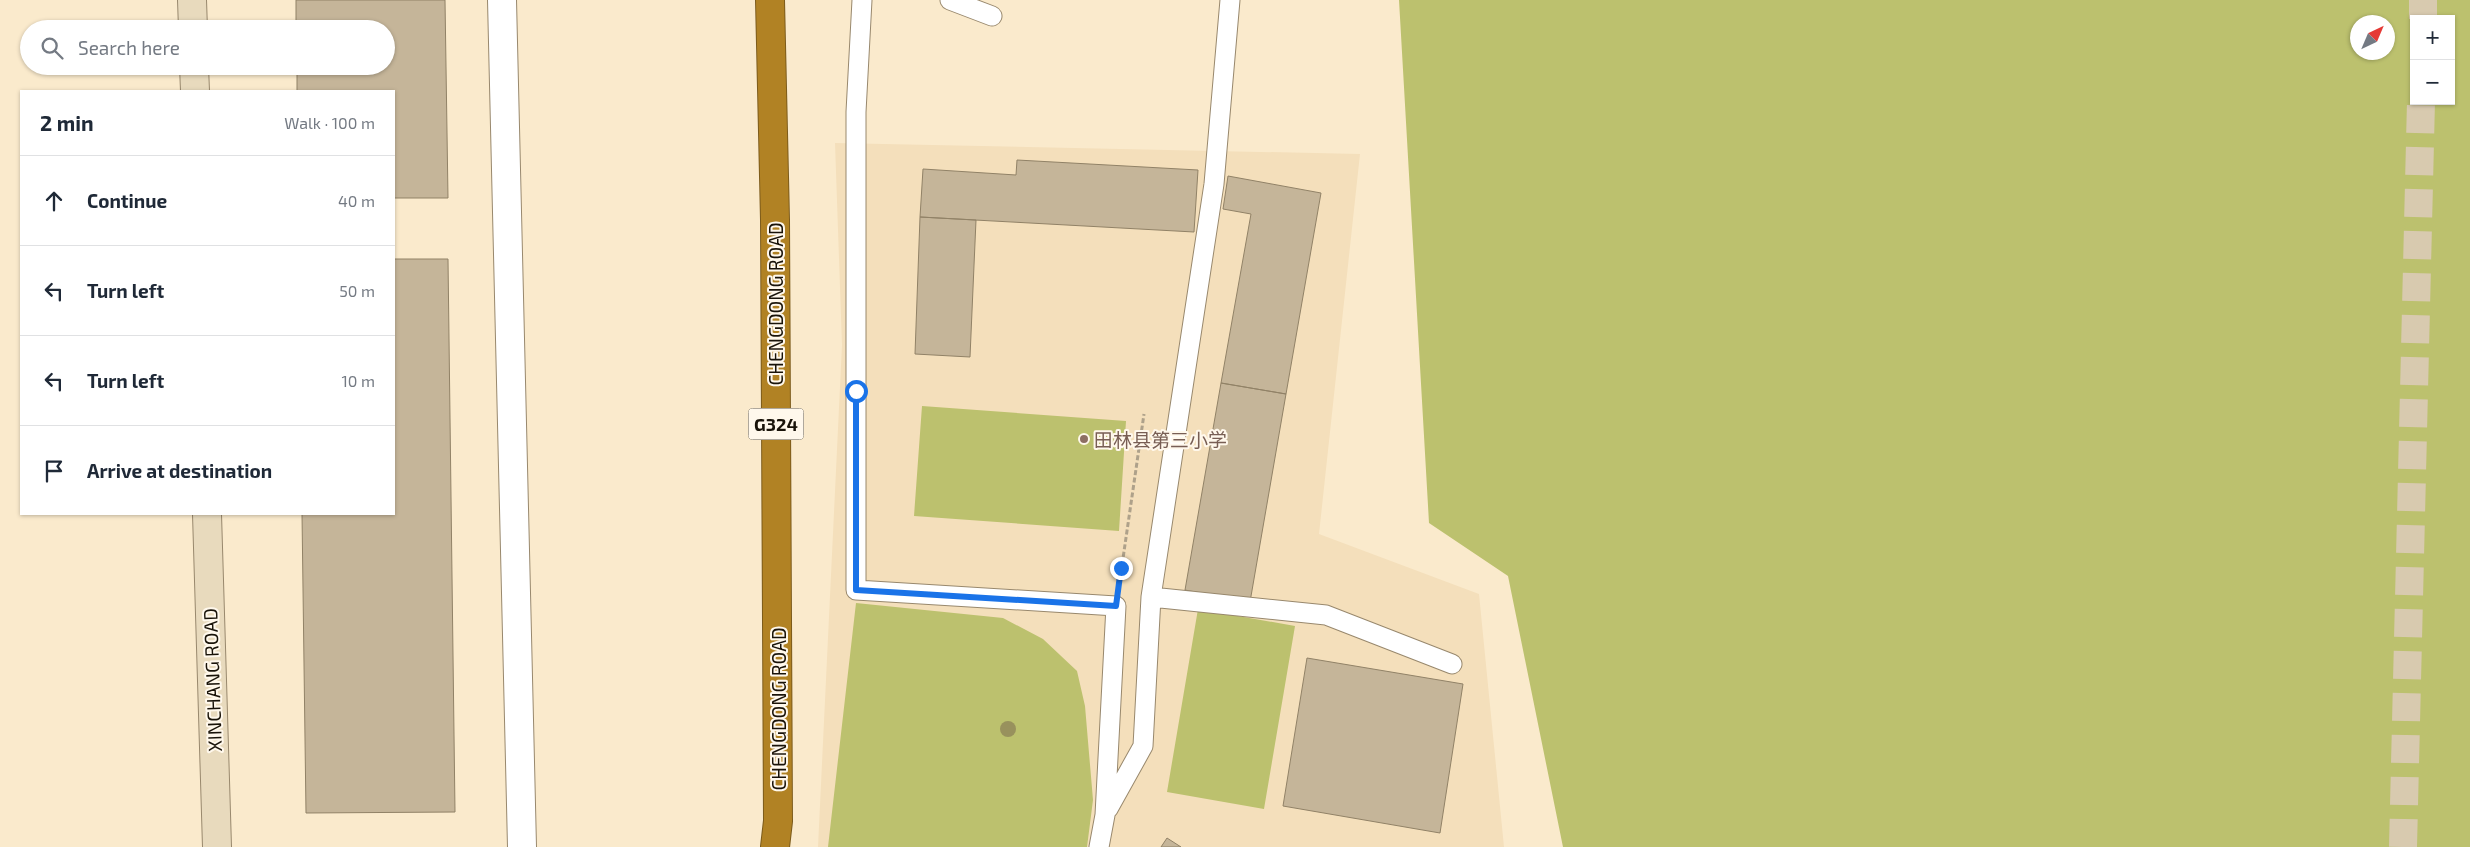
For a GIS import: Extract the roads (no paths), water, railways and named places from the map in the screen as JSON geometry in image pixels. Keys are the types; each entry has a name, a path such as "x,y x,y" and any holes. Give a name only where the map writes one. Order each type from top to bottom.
{"highway":[{"name":"CHENGDONG ROAD","path":"770,0 775,240 778,821 775,847"}],"street":[{"path":"192,0 193,20"},
{"path":"502,0 522,847"},
{"path":"194,75 195,90"},
{"name":"XINCHANG ROAD","path":"208,515 217,847"}],"lane":[{"path":"862,0 856,112 856,590 1116,606 1105,815 1099,847"},
{"path":"950,0 992,16"},
{"path":"1105,815 1143,746 1151,597 1214,184 1230,0"},
{"path":"1151,597 1326,615 1452,664"}],"tunnel":[{"path":"2423,0 2423,15"},
{"path":"2403,847 2421,105"}],"place":[{"name":"田林县第三小学","path":"1084,439"}]}
